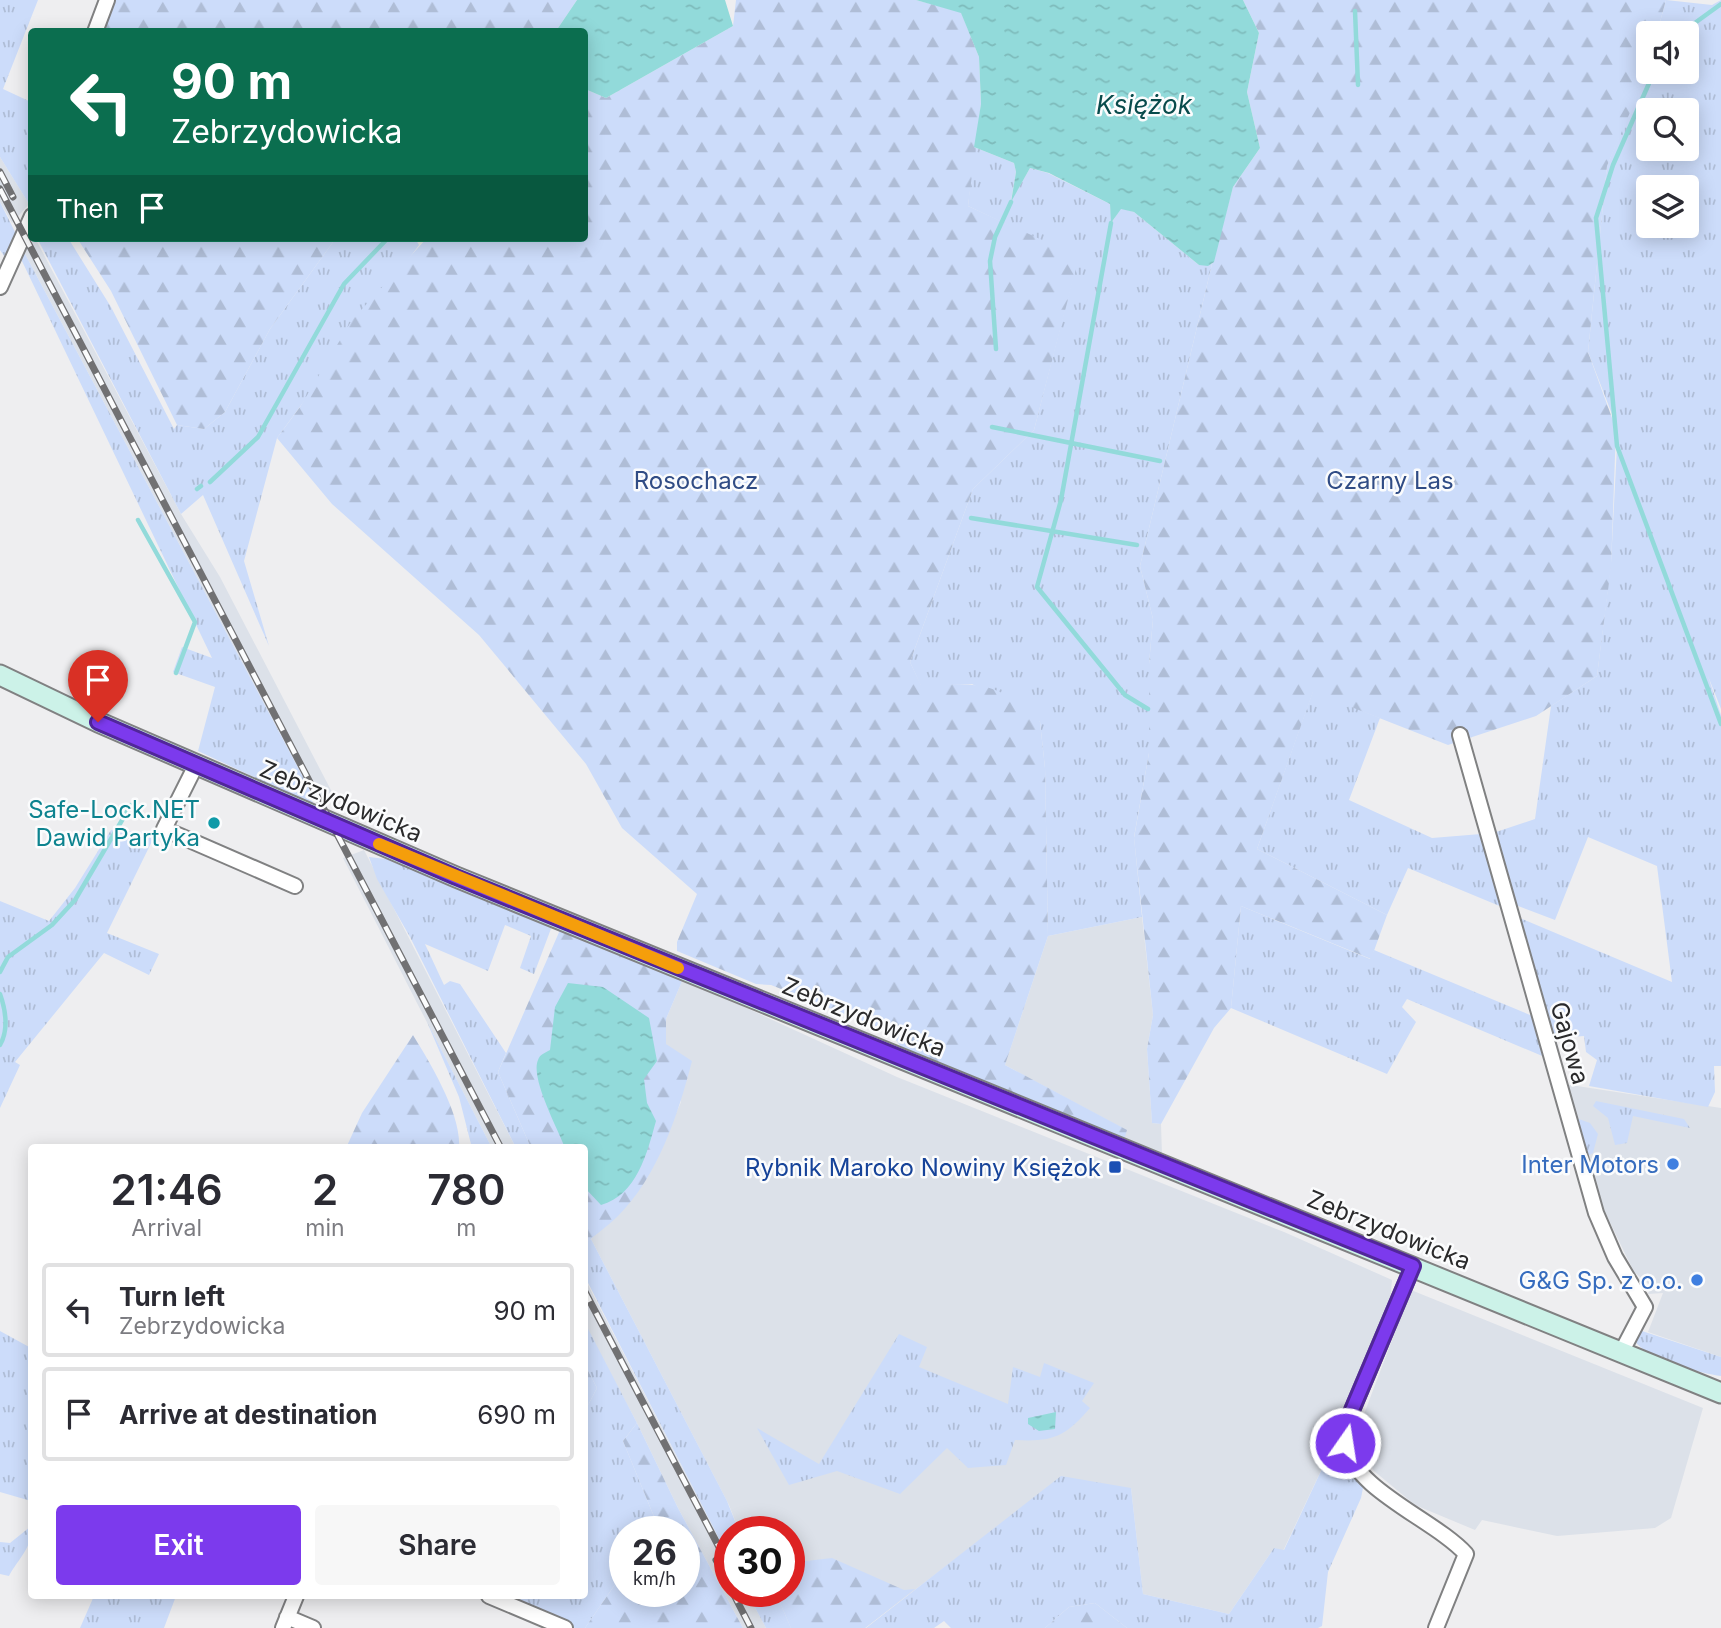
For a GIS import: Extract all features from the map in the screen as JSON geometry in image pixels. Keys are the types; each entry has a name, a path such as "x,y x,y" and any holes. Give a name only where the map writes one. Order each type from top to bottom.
{"street":[{"path":"96,28 107,0"},
{"path":"0,287 28,225"},
{"name":"Zebrzydowicka","path":"0,675 196,765 493,892 1719,1391"},
{"name":"Gajowa","path":"1460,735 1596,1213 1615,1257 1645,1307 1622,1351"},
{"path":"196,765 164,829 295,886"},
{"path":"1413,1266 1347,1422 1345,1443 1373,1487 1466,1554 1436,1628"},
{"path":"295,1599 285,1622 313,1628"},
{"path":"496,1599 565,1628"}],"shaded area":[{"path":"0,157 28,205 12,223 0,202"},
{"path":"32,242 37,242 181,514 220,577 334,796 312,794 24,252"},
{"path":"364,850 514,1144 490,1144 343,858"},
{"path":"1142,917 1153,1015 1147,1049 1152,1123 1161,1124 1162,1155 1124,1140 1126,1130 1005,1065 1048,936"},
{"path":"683,979 897,1077 1284,1232 1392,1280 1390,1303 1346,1406 1330,1435 1336,1439 1283,1551 1274,1548 1229,1614 1143,1594 1131,1488 1039,1495 865,1628 791,1628 782,1607 805,1607 805,1516 733,1516 591,1239 647,1178 681,1102 666,1044 666,1019"},
{"path":"1564,1084 1721,1108 1721,1357 1648,1332 1663,1293 1648,1294 1651,1286 1634,1272 1601,1204"},
{"path":"588,1285 714,1529 714,1574 700,1549 700,1516 682,1516 637,1423 588,1332"},
{"path":"1411,1290 1703,1408 1671,1518 1655,1528 1557,1536 1482,1520 1475,1530 1415,1505 1374,1471 1362,1452 1361,1422"},
{"path":"732,1607 755,1607 766,1628 743,1628"}],"green space":[{"path":"0,0 38,0 3,89 28,101 28,202 0,157"},
{"path":"113,0 577,0 558,28 103,28"},
{"name":"Rosochacz","path":"736,0 916,0 961,12 979,57 981,104 968,206 1079,257 1034,430 973,489 910,662 921,685 972,685 998,691 1025,708 1040,722 1045,768 1048,936 1005,1065 1127,1130 1124,1140 904,1051 890,1032 771,985 756,984 677,951 677,942 697,894 622,828 586,764 479,635 332,504 277,438 300,407 352,320 423,242 588,242 588,90 606,98 733,26"},
{"name":"Czarny Las","path":"1243,0 1666,0 1660,21 1636,21 1636,84 1642,84 1607,166 1588,352 1616,429 1611,567 1597,676 1536,716 1448,745 1313,692 1257,849 1387,915 1371,959 1241,906 1231,1008 1214,1028 1161,1124 1152,1123 1147,1049 1153,1015 1134,838 1149,753 1149,664 1153,619 1140,566 1233,187 1260,148 1247,92 1259,33"},
{"path":"1666,0 1712,5 1721,0 1721,709 1708,676 1721,715 1721,1066 1714,1066 1715,1092 1708,1107 1589,1086 1597,1060 1586,1052 1584,1036 1556,1038 1564,1084 1518,922 1522,919 1672,982 1657,866 1588,837 1555,920 1513,904 1493,833 1535,819 1551,706 1597,676 1611,563 1617,446 1615,422 1588,352 1607,166 1640,84 1699,84 1699,21 1660,21"},
{"path":"974,147 1014,163 1016,172 1011,201 1030,168 1048,173 1110,204 1112,222 1121,208 1134,212 1199,265 1212,264 1140,566 1153,619 1149,664 1149,753 1134,837 1142,917 1048,936 1045,768 1040,722 972,684 921,686 910,662 973,489 1034,430 1078,258 968,206"},
{"path":"0,202 16,234 4,256 0,250"},
{"path":"39,242 70,242 111,307 174,429 177,425 204,429 225,412 270,329 333,242 417,242 419,245 277,438 244,561 269,646 203,495 181,514"},
{"path":"80,242 333,242 270,329 225,412 204,429 177,425 111,291"},
{"path":"24,252 312,794 309,794 314,805 198,751 215,687 173,672 182,647 212,658 21,259"},
{"path":"1313,691 1380,718 1349,800 1432,838 1481,834 1502,907 1408,868 1387,915 1257,849"},
{"path":"111,830 156,833 107,933 159,954 149,975 104,953 15,1062 20,1065 0,1108 0,901 49,921 75,888"},
{"path":"369,857 386,859 552,926 534,974 520,968 531,936 505,925 488,971 425,944 444,985 450,981 460,984 506,1053 498,1072 529,1144 514,1144 410,937 377,879"},
{"path":"1241,906 1370,959 1374,950 1535,1017 1547,1058 1407,999 1402,1007 1416,1022 1387,1074 1231,1008"},
{"path":"560,930 683,979 666,1019 666,1044 692,1061 673,1123 655,1164 632,1200 588,1241 588,1144 529,1144 498,1072"},
{"path":"427,1022 490,1144 471,1144 459,1097"},
{"path":"413,1035 436,1074 450,1105 459,1144 348,1144 362,1113"},
{"path":"1596,1101 1684,1119 1690,1128 1633,1116 1627,1143 1615,1145 1608,1118 1593,1106"},
{"path":"1576,1118 1590,1123 1598,1134 1593,1153 1586,1157"},
{"path":"591,1239 727,1501 733,1516 714,1516 714,1529 588,1283 588,1241"},
{"path":"588,1329 637,1423 623,1441 654,1516 609,1516 609,1593 585,1628 575,1628 516,1599 588,1599 588,1405 597,1388 588,1371"},
{"path":"0,1331 28,1346 28,1500 0,1492"},
{"path":"1642,1331 1721,1357 1721,1376 1688,1368 1650,1353 1635,1341"},
{"path":"899,1334 927,1347 919,1367 1008,1404 1013,1367 1040,1377 1044,1363 1094,1383 1082,1401 1090,1408 1073,1426 1057,1436 1039,1440 1015,1440 1006,1465 968,1468 947,1448 900,1494 837,1471 789,1485 757,1428 819,1464"},
{"path":"588,1371 597,1388 588,1405"},
{"path":"637,1423 682,1516 654,1516 623,1441"},
{"path":"1336,1439 1363,1488 1328,1572 1322,1626 1318,1628 1127,1628 1095,1603 1069,1607 1045,1628 951,1628 944,1621 934,1628 866,1628 1061,1476 1131,1488 1143,1594 1229,1614 1274,1548 1284,1550"},
{"path":"28,1529 28,1543 9,1576 0,1574 0,1542 10,1543"},
{"path":"700,1549 714,1574 714,1607 732,1607 743,1628 585,1628 609,1593 609,1607 700,1607"},
{"path":"832,1558 904,1590 915,1589 865,1628 791,1628 782,1607 805,1607 805,1561"},
{"path":"93,1599 175,1599 164,1628 80,1628"},
{"path":"1095,1603 1127,1628 1045,1628 1069,1607"},
{"path":"755,1607 782,1607 791,1628 766,1628"}],"water":[{"path":"577,0 725,0 733,26 606,98 588,90 588,28 558,28"},
{"name":"Księżok","path":"916,0 1243,0 1259,33 1247,92 1260,148 1233,187 1214,262 1208,266 1199,265 1134,212 1121,209 1111,223 1110,204 1049,173 1030,168 1011,202 1016,172 1014,163 974,147 981,104 979,57 961,13"},
{"path":"568,983 603,987 649,1018 657,1061 644,1079 647,1103 656,1121 644,1159 632,1182 624,1192 601,1205 588,1191 588,1144 563,1144 538,1079 538,1060 550,1050 555,1007"},
{"path":"1056,1412 1055,1429 1039,1431 1028,1424 1028,1418"}],"waterway":[{"path":"1698,21 1721,4"},
{"path":"1355,11 1358,85"},
{"path":"1649,84 1613,165 1596,218 1617,446 1721,724"},
{"path":"996,349 990,261 995,237 1011,202"},
{"path":"1111,223 1061,500 1037,587 1125,695 1148,709"},
{"path":"210,482 258,437 344,284 384,242"},
{"path":"992,427 1160,461"},
{"path":"197,489 201,486"},
{"path":"971,518 1137,545"},
{"path":"138,520 195,622 176,673"},
{"path":"0,972 8,957 52,925 75,900 131,805"},
{"path":"0,994 6,1020 0,1045"}],"railway":[{"path":"0,172 13,197"},
{"path":"0,189 499,1144"},
{"path":"588,1298 714,1538"},
{"path":"740,1607 751,1628"}],"slow traffic":[{"path":"379,844 678,968"}],"place":[{"name":"Safe-Lock.NET Dawid Partyka","path":"214,823"},
{"name":"Inter Motors","path":"1673,1164"},
{"name":"Rybnik Maroko Nowiny Księżok","path":"1115,1167"},
{"name":"G&G Sp. z o.o.","path":"1697,1280"}],"route":[{"path":"98,722 456,877 1413,1266 1347,1422 1345,1443"}]}
